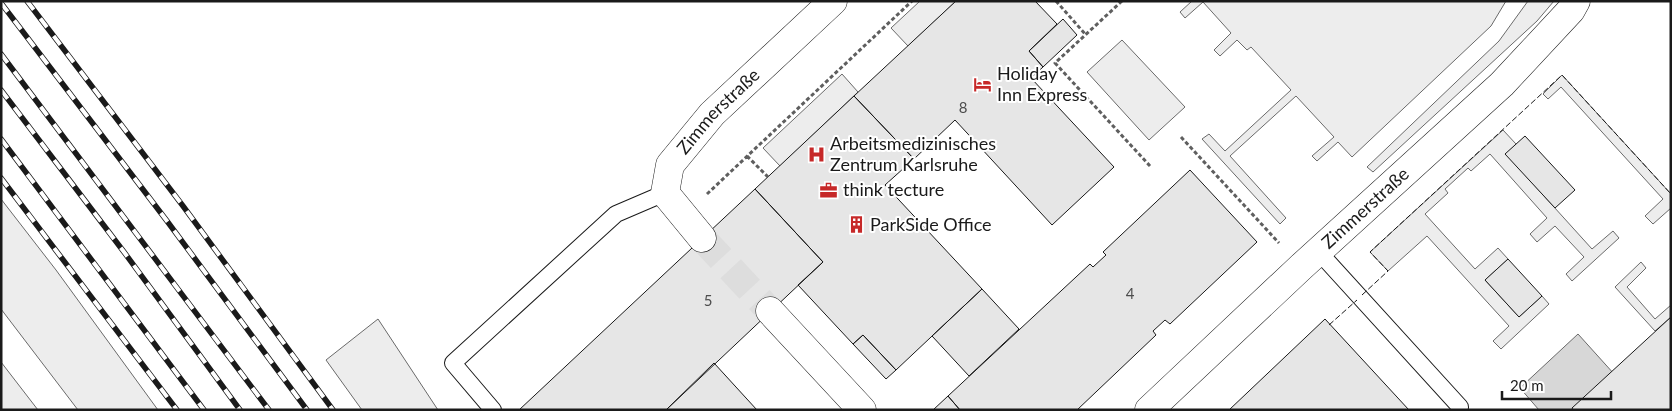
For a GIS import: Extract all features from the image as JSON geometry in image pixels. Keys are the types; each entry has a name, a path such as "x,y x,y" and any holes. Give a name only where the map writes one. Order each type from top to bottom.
{"street":[{"name":"Zimmerstraße","path":"664,193 670,164 712,114 833,1"},
{"name":"Zimmerstraße","path":"1150,410 1309,259 1502,84 1570,10 1576,1"},
{"path":"664,193 702,238"},
{"path":"770,311 862,410"}],"lane":[{"path":"493,410 453,364 616,214 664,193"},
{"path":"1309,259 1460,407"}],"path":[{"path":"684,216 912,1"},
{"path":"1056,1 1086,34"},
{"path":"1122,1 1055,63 1150,166"},
{"path":"1181,137 1309,259"},
{"path":"747,156 768,177"}],"shaded area":[{"path":"920,1 956,1 908,46 891,28"},
{"path":"1192,1 1506,1 1491,26 1352,157 1338,142 1317,161 1312,156 1334,137 1296,96 1230,156 1286,218 1280,224 1202,139 1209,134 1225,151 1291,90 1251,47 1247,50 1237,40 1220,56 1214,50 1231,33 1203,2 1185,18 1180,12"},
{"path":"1528,1 1554,1 1537,21 1373,172 1367,167 1499,41"},
{"path":"1122,40 1185,107 1149,140 1087,72"},
{"path":"842,74 858,92 780,166 763,148"},
{"path":"1562,75 1671,194 1671,208 1653,224 1645,216 1663,199 1561,87 1548,99 1543,94"},
{"path":"1503,130 1516,144 1506,154 1592,249 1613,231 1619,238 1572,281 1566,274 1584,257 1555,226 1537,242 1530,234 1547,218 1490,154 1471,171 1468,168 1445,189 1448,193 1425,214 1475,269 1498,248 1508,259 1485,280 1519,317 1542,296 1549,304 1501,349 1493,341 1509,326 1427,236 1388,271 1370,252"},
{"path":"1,199 56,270 158,410 78,410 1,309"},
{"path":"1641,262 1646,268 1627,287 1655,319 1671,305 1671,317 1655,331 1615,287"},
{"path":"378,319 438,410 362,410 326,360"},
{"path":"1578,334 1624,385 1597,410 1539,410 1520,388"},
{"path":"1,362 38,410 1,410"}],"building":[{"path":"956,1 1035,1 1057,24 1029,51 1043,67 1031,78 1114,167 1052,225 955,120 914,159 854,96"},
{"path":"1063,19 1077,35 1043,67 1029,51"},
{"name":"ParkSide Office","path":"854,96 914,159 885,185 982,289 896,370 863,335 853,344 798,285 823,262 755,189"},
{"path":"1525,136 1575,190 1555,208 1505,154"},
{"path":"1190,170 1257,242 1170,324 1165,320 1153,331 1156,335 1077,410 960,410 948,396 1090,264 1093,267 1106,255 1103,252"},
{"path":"755,189 823,262 666,410 519,410"},
{"path":"1508,259 1542,296 1519,317 1485,280"},
{"path":"982,289 1019,329 969,376 932,336"},
{"path":"1671,317 1671,410 1573,410 1572,408"},
{"path":"1325,319 1409,410 1229,410"},
{"path":"863,335 896,370 886,379 853,344"},
{"path":"714,363 757,410 666,410"},
{"path":"948,396 960,410 933,410"}],"tunnel":[{"path":"702,238 770,311"}],"railway":[{"path":"27,1 183,206 333,410"},
{"path":"1,3 167,221 307,410"},
{"path":"1,54 269,410"},
{"path":"1,90 124,252 240,410"},
{"path":"1,139 204,410"},
{"path":"1,178 177,410"}],"fence":[{"path":"1362,295 1388,271 1370,252 1562,75 1671,194"},
{"path":"1329,325 1357,300"}],"place":[{"name":"Holiday Inn Express","path":"983,84"},
{"name":"Arbeitsmedizinisches Zentrum Karlsruhe","path":"816,154"},
{"name":"think tecture","path":"829,190"},
{"name":"ParkSide Office","path":"856,225"}]}
